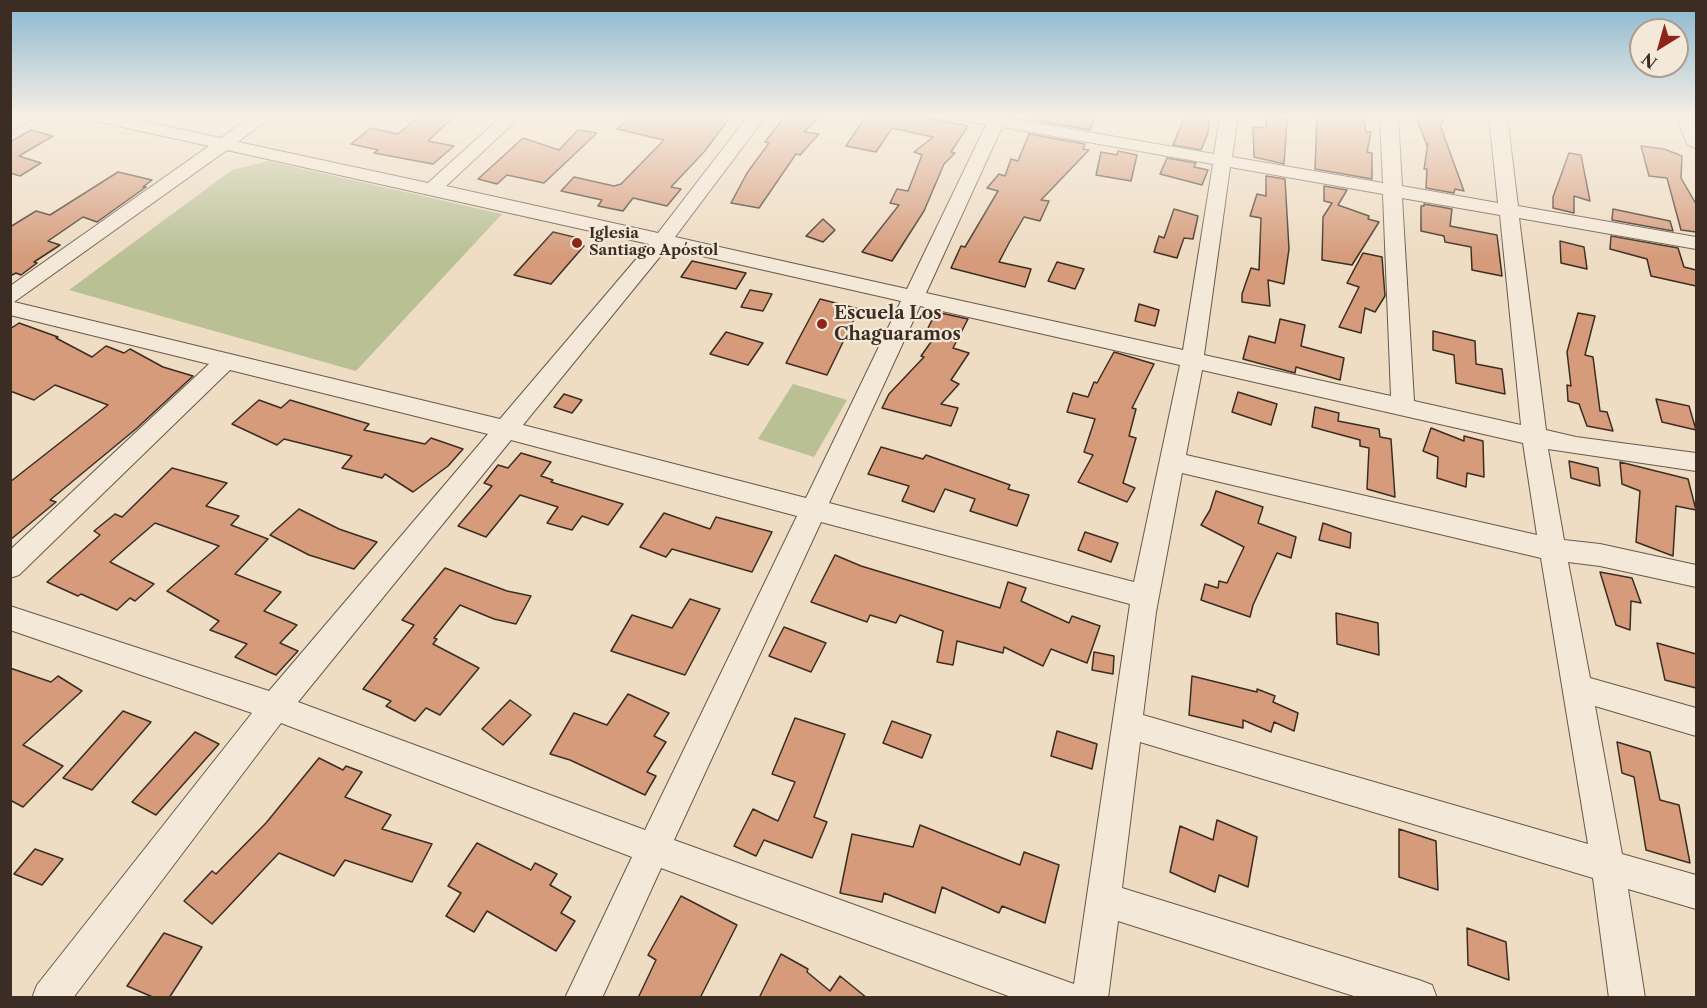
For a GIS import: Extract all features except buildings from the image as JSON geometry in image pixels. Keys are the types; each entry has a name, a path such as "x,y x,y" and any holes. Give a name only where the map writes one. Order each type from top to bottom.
{"street":[{"path":"10,296 197,163"},
{"path":"308,163 912,296 1403,409 1576,446 1696,462"},
{"path":"432,189 460,163"},
{"path":"50,998 275,707 662,241 721,163"},
{"path":"583,998 975,163"},
{"path":"1090,998 1145,596 1192,361 1222,163"},
{"path":"1239,163 1696,243"},
{"path":"1392,163 1403,409"},
{"path":"1504,163 1537,460 1608,866 1627,998"},
{"path":"10,308 504,429 1145,596"},
{"path":"10,567 226,360"},
{"path":"1172,461 1554,550 1600,555 1696,576"},
{"path":"10,618 275,707 653,849 1065,998"},
{"path":"1578,688 1696,722"},
{"path":"1127,724 1696,892"},
{"path":"1104,900 1419,998"}],"green space":[{"path":"260,163 277,163 502,214 356,371 69,290 232,170"},
{"path":"793,384 847,400 814,457 758,439"}],"place":[{"name":"Iglesia Santiago Apóstol","path":"577,243"},
{"name":"Escuela Los Chaguaramos","path":"822,324"}]}
